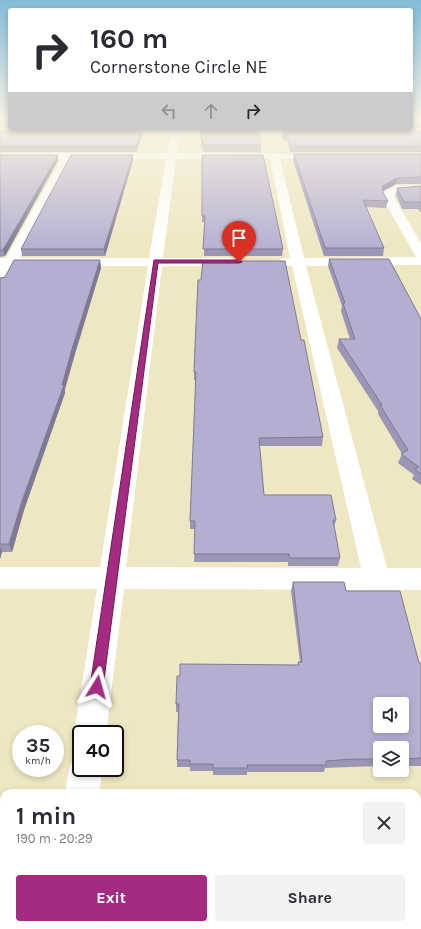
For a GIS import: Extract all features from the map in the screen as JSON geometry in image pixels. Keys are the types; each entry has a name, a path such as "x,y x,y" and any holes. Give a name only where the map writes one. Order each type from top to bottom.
{"street":[{"path":"0,282 6,262 63,164"},
{"path":"91,725 171,164"},
{"path":"276,164 377,579"},
{"path":"421,188 396,189 388,193 389,199 421,254"},
{"path":"275,262 421,261"},
{"path":"6,262 243,262"},
{"path":"0,578 421,579"},
{"path":"83,789 85,777"}],"building":[{"path":"0,164 53,164 3,250 0,250"},
{"path":"66,164 130,164 104,249 21,249"},
{"path":"202,164 265,164 283,249 203,249 205,216 202,216"},
{"path":"297,164 421,164 421,177 397,178 382,186 383,193 388,201 363,200 384,248 325,248"},
{"path":"421,186 421,204 420,202 404,202 397,188"},
{"path":"329,259 389,259 421,319 421,474 415,469 419,467 401,454 408,450 380,405 382,405 339,339 355,339 343,303 345,303"},
{"path":"14,260 100,260 72,349 62,385 64,385 22,501 9,544 0,544 0,278 5,277"},
{"path":"203,261 285,261 301,340 304,340 323,437 259,438 264,495 331,495 336,520 333,520 340,558 290,558 289,554 194,554 195,521 190,521 196,372 194,372 198,280 201,280"},
{"path":"293,582 344,582 346,591 400,591 419,663 421,663 421,758 409,759 409,741 373,741 373,759 326,761 326,765 247,765 248,768 213,768 213,764 190,764 190,760 177,760 179,704 176,704 177,676 180,676 180,664 299,665 298,662 302,662"}],"route":[{"path":"97,687 156,262 239,262"}]}
